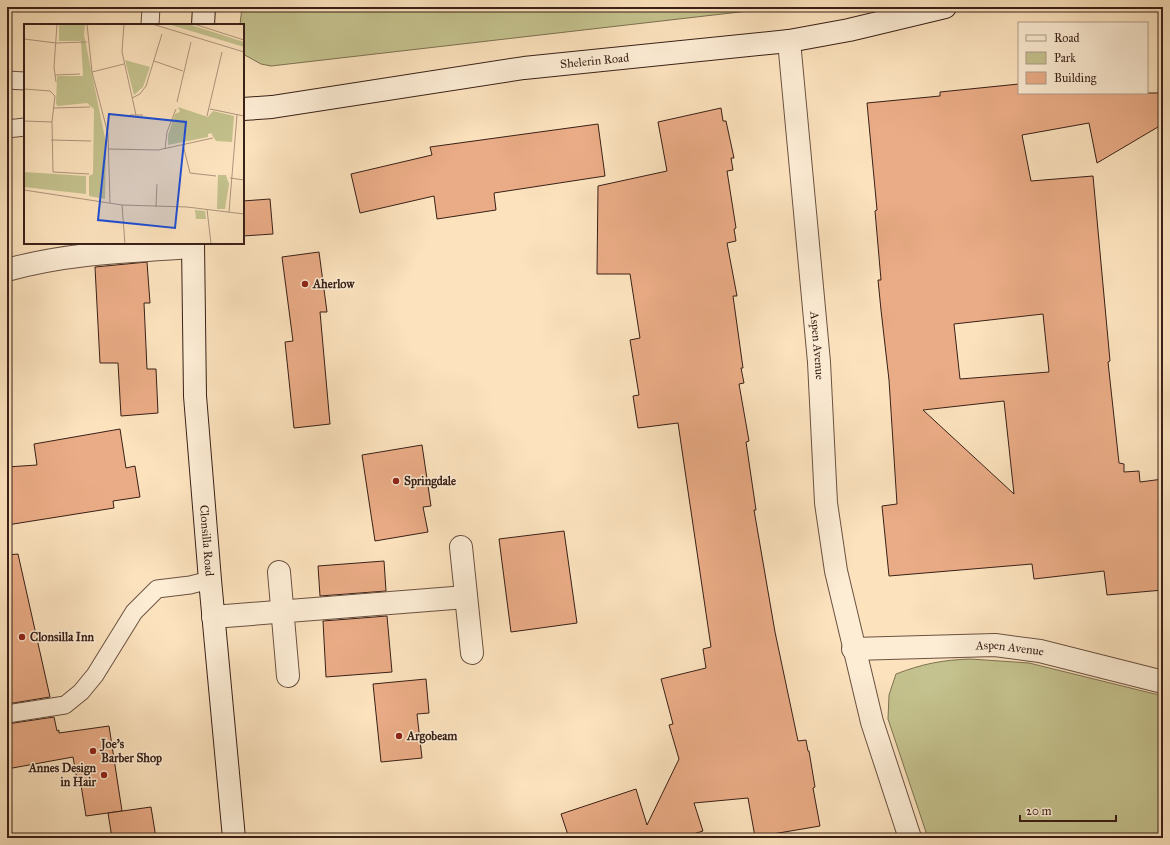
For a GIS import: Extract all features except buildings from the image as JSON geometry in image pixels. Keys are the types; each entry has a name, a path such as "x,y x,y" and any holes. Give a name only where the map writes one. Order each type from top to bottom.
{"street":[{"path":"203,24 204,7"},
{"name":"Shelerin Road","path":"244,110 272,107 524,68 789,41 849,30 945,7"},
{"name":"Aspen Avenue","path":"789,41 819,362 826,504 836,571 853,649 872,722 910,838"},
{"path":"7,270 27,264 114,252 193,245"},
{"name":"Clonsilla Road","path":"193,245 196,396 213,617 234,838"},
{"path":"461,547 472,653"},
{"path":"279,572 288,676"},
{"path":"213,617 466,597"},
{"name":"Aspen Avenue","path":"853,649 995,645 1040,651 1163,682"}],"lane":[{"path":"150,24 151,7"},
{"path":"7,80 24,81"},
{"path":"7,129 24,127"},
{"path":"7,714 65,705 81,692 96,674 134,612 157,589 190,585 210,580"}],"green space":[{"path":"242,7 783,7 271,66 261,64 244,55 244,24 240,24"},
{"path":"970,659 1029,663 1163,696 1163,838 928,838 888,719 889,695 896,674 932,663"}],"place":[{"name":"Aherlow","path":"305,284"},
{"name":"Springdale","path":"396,481"},
{"name":"Clonsilla Inn","path":"22,637"},
{"name":"Argobeam","path":"399,736"},
{"name":"Joe's Barber Shop","path":"93,751"},
{"name":"Annes Design in Hair","path":"104,775"}]}
